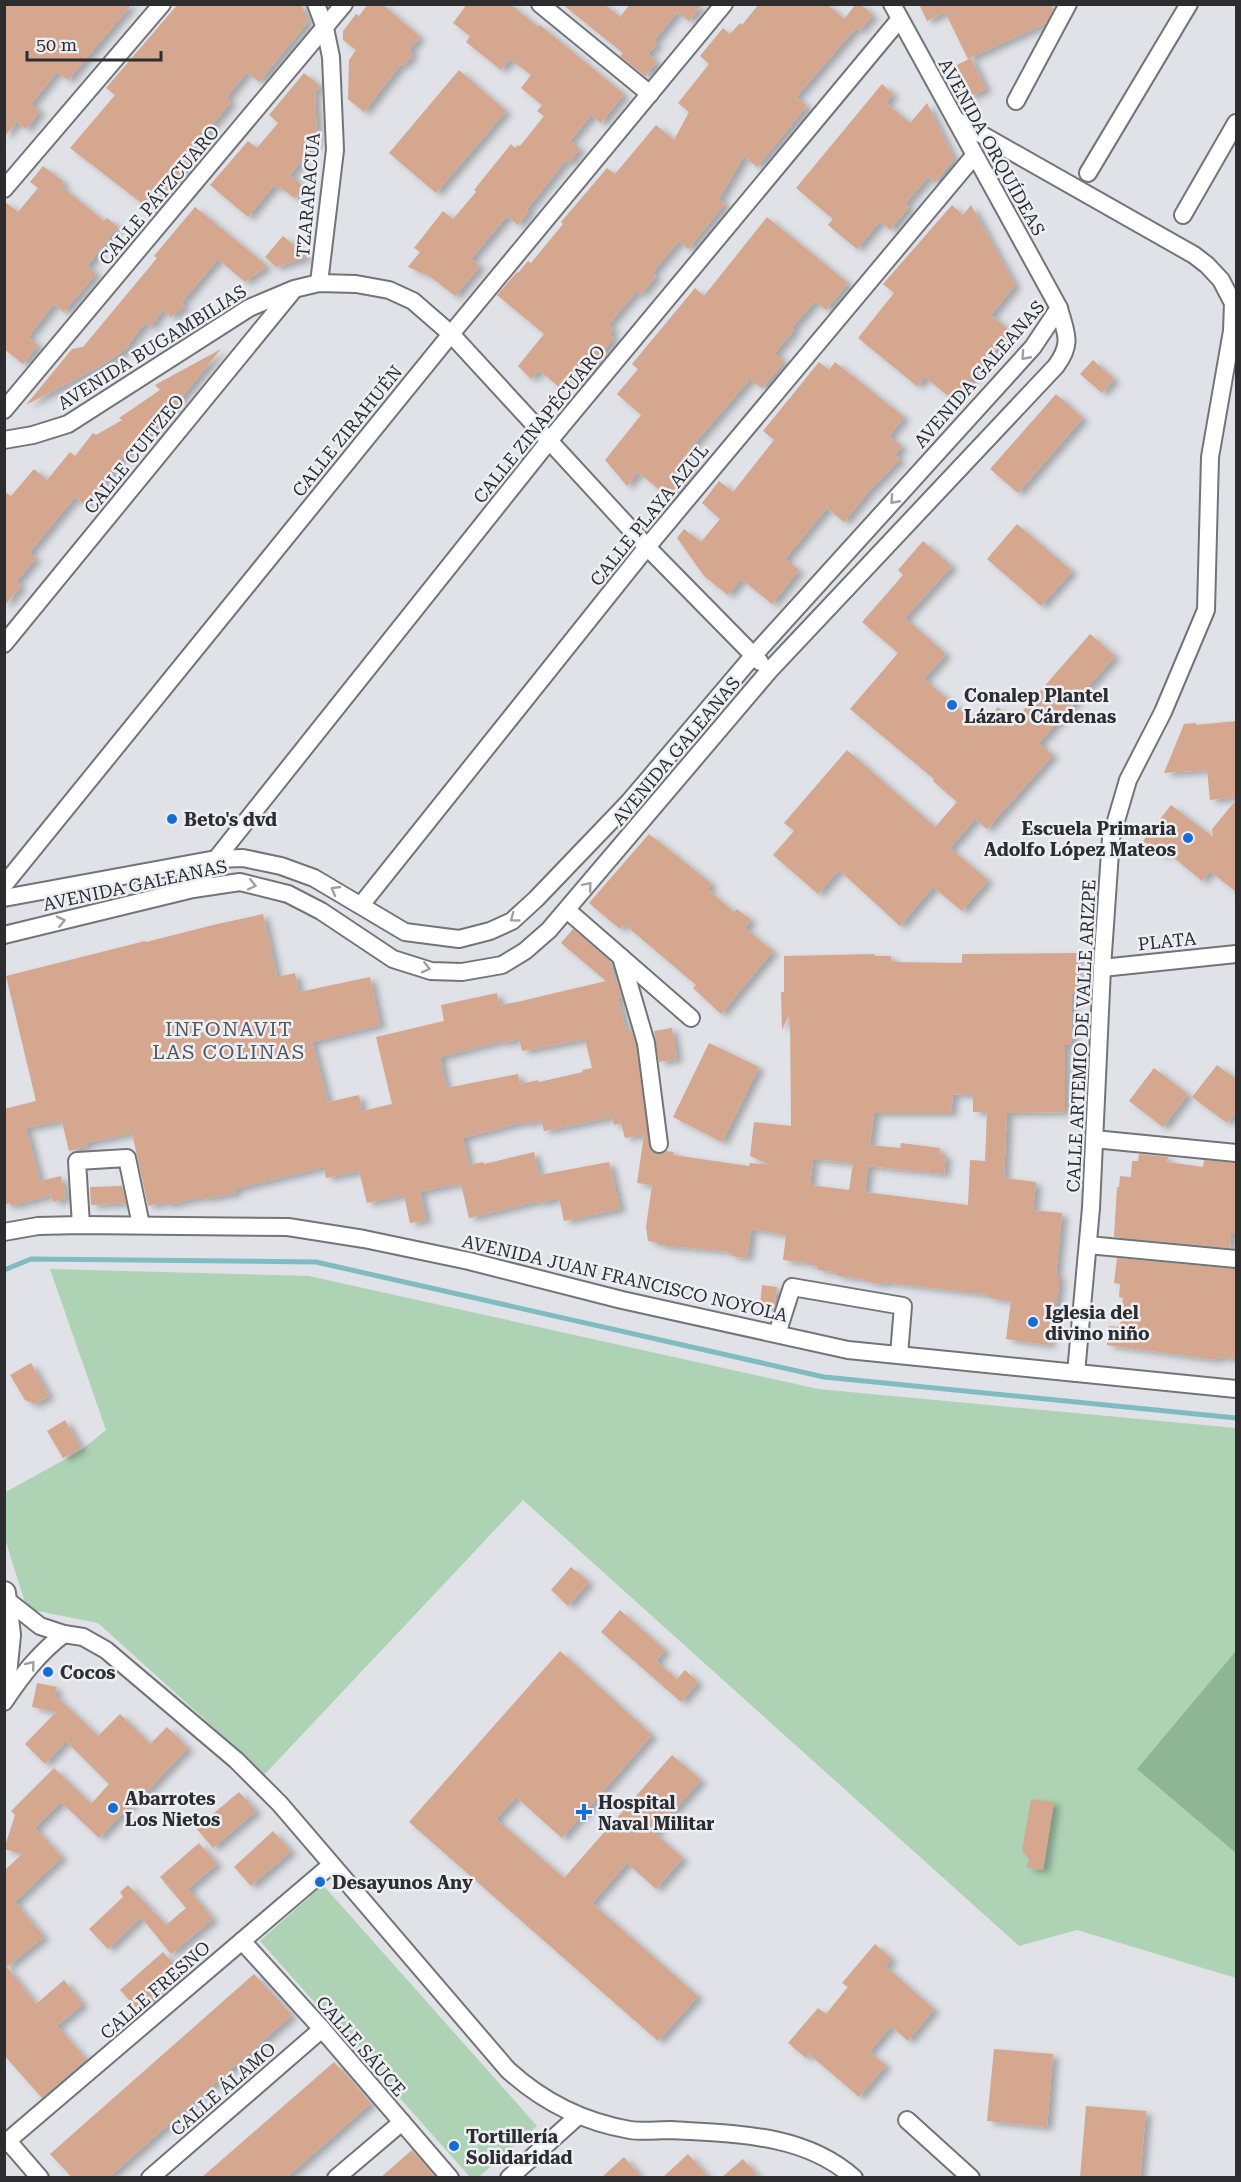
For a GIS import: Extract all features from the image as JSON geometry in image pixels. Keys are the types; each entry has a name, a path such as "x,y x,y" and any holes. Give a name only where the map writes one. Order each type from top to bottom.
{"main road":[{"path":"4,1685 9,1635 6,1596"}],"street":[{"path":"4,189 162,4"},
{"name":"TZARARACUA","path":"316,4 332,57 335,150 319,283"},
{"name":"CALLE PÁTZCUARO","path":"4,410 344,4"},
{"path":"540,4 650,94"},
{"name":"CALLE ZIRAHUÉN","path":"4,885 451,334 724,4"},
{"name":"AVENIDA ORQUÍDEAS","path":"892,4 1059,308"},
{"path":"1088,173 1189,4"},
{"path":"1016,101 1061,8"},
{"name":"CALLE ZINAPÉCUARO","path":"193,890 549,441 899,20"},
{"name":"CALLE ARTEMIO DE VALLE ARIZPE","path":"956,120 1194,255 1221,280 1233,303 1232,332 1210,457 1206,609 1163,712 1128,780 1111,838 1088,1245 1076,1373"},
{"path":"1183,215 1236,123"},
{"name":"CALLE PLAYA AZUL","path":"361,905 647,548 974,156"},
{"name":"AVENIDA BUGAMBILIAS","path":"4,440 33,435 68,424 249,308 294,289 319,283 356,284 389,290 413,302 451,334 647,548 769,671"},
{"name":"CALLE CUITZEO","path":"4,644 294,289"},
{"name":"AVENIDA GALEANAS","path":"4,898 216,859 243,858 281,866 314,878 405,932 459,939 490,931 512,921 629,802 753,656 1033,347 1059,308"},
{"name":"AVENIDA GALEANAS","path":"4,935 193,890 240,882 288,894 321,911 393,958 431,971 462,972 502,965 525,951 549,930 769,671 1056,366 1065,353 1067,340 1059,308"},
{"path":"629,802 646,816"},
{"path":"567,910 691,1018"},
{"name":"PLATA","path":"1102,968 1236,954"},
{"path":"621,957 646,1043 659,1144"},
{"path":"1094,1139 1236,1153"},
{"path":"81,1225 77,1161 128,1158 141,1224"},
{"name":"AVENIDA JUAN FRANCISCO NOYOLA","path":"4,1232 38,1226 81,1225 288,1227 364,1239 469,1261 549,1283 848,1350 1236,1389"},
{"path":"1088,1245 1236,1259"},
{"path":"777,1334 792,1287 892,1304 903,1306 899,1355"},
{"path":"6,1596 26,1617 40,1626 64,1634 83,1637 106,1650 236,1760 280,1804 508,2070 550,2103 578,2116 632,2130 668,2130 769,2137 799,2146 826,2159 854,2178"},
{"path":"4,1702 38,1656 64,1634"},
{"name":"CALLE FRESNO","path":"6,2142 331,1865"},
{"name":"CALLE SÁUCE","path":"242,1941 450,2178"},
{"name":"CALLE ÁLAMO","path":"150,2178 322,2030"},
{"path":"509,2178 578,2116"},
{"path":"907,2120 971,2178"},
{"path":"336,2178 402,2122"},
{"path":"6,2142 40,2178"}],"green space":[{"path":"50,1269 309,1276 818,1389 1236,1428 1236,1978 1077,1930 1019,1946 523,1500 265,1774 98,1623 27,1609 5,1539 4,1493 80,1451 106,1430"},
{"path":"1236,1651 1236,1853 1137,1769"},
{"path":"323,1885 537,2126 479,2177 470,2177 260,1941"}],"building":[{"path":"4,4 132,4 68,80 57,72 31,104 40,111 26,129 17,122 4,137"},
{"path":"178,4 301,4 308,22 259,82 247,72 226,98 231,102 188,155 191,158 152,211 70,148 115,95 106,88"},
{"path":"368,4 382,4 420,37 409,50 413,54 403,66 401,64 364,112 348,99 349,60 356,50 343,40 343,31 356,14 359,16"},
{"path":"467,4 510,4 538,27 540,25 624,94 601,123 591,115 570,141 580,149 569,163 566,160 527,209 529,211 518,225 507,216 471,259 480,266 455,296 431,277 408,267 420,252 414,248 443,211 453,219 511,144 515,148 520,146 544,116 537,111 542,105 521,88 531,75 510,59 501,70 466,42 470,36 453,23"},
{"path":"562,4 604,4 620,17 630,4 702,4 689,21 677,12 654,41 657,44 648,54 657,62 645,76 620,56 623,53"},
{"path":"759,4 827,4 844,19 856,4 860,4 873,15 859,31 856,28 796,97 807,106 757,167 744,156 719,199 725,204 688,249 679,241 652,273 656,276 641,294 637,291 608,325 614,329 609,334 614,338 577,384 568,377 559,387 539,370 531,379 518,366 544,334 497,295 528,261 531,263 563,224 561,222 607,168 615,174 656,125 674,140 689,112 678,103 709,64 700,56 723,28 730,34 740,23 742,25"},
{"path":"919,4 1051,4 1053,10 1046,23 968,59 945,12 927,21"},
{"path":"971,58 986,89 970,97 955,66"},
{"path":"459,70 506,111 436,193 389,153"},
{"path":"304,73 320,86 315,92 317,141 290,175 304,187 294,198 274,185 248,217 210,185 248,141 257,148 278,123 269,115"},
{"path":"882,84 893,94 886,103 910,123 927,103 954,159 935,182 928,177 905,204 909,207 890,230 880,221 857,249 828,225 833,219 796,188"},
{"path":"43,166 64,182 61,186 104,221 107,218 118,227 87,266 96,273 86,286 64,312 54,304 28,337 38,345 23,364 4,349 4,201 18,212 38,188 30,182"},
{"path":"952,205 963,215 971,205 1015,285 991,315 1011,332 953,400 925,377 917,386 858,338 894,293 883,284"},
{"path":"195,207 267,266 245,282 218,259 181,303 185,306 171,317 163,310 150,327 145,323 127,346 129,347 104,364 26,405 72,349 83,347 157,258 154,256"},
{"path":"767,217 848,283 826,310 815,301 775,353 784,362 762,388 750,379 687,452 689,454 681,462 691,470 668,497 638,472 627,486 605,460 641,415 617,394 638,369 632,364 695,288 704,296"},
{"path":"283,236 308,257 276,267 265,257"},
{"path":"221,349 147,440 140,435 85,505 75,497 29,553 36,558 16,582 21,586 4,606 4,491 11,496 34,469 47,480 70,452 75,456 93,433 96,435 122,420 119,418 160,390 155,385"},
{"path":"1093,360 1114,379 1102,393 1080,374"},
{"path":"819,362 829,370 835,362 904,417 889,436 902,446 895,455 900,459 869,491 844,522 827,508 785,559 799,570 772,604 741,579 728,595 704,576 677,538 684,529 701,542 720,519 702,503 719,481 733,492 774,440 763,431"},
{"path":"1056,394 1083,418 1018,493 990,469"},
{"path":"1017,524 1072,571 1041,606 987,559"},
{"path":"923,541 952,566 905,618 946,654 924,679 980,727 998,707 1014,721 1090,634 1115,656 1039,743 1053,755 987,829 975,819 950,848 988,880 962,911 933,887 900,926 839,870 818,894 773,855 794,831 784,823 847,750 935,827 957,802 933,781 934,779 850,709 898,653 862,622 903,575 898,570"},
{"path":"1236,721 1236,797 1210,800 1207,770 1164,773 1184,724"},
{"path":"1236,800 1236,892 1210,871 1202,881 1166,851 1163,856 1143,841 1171,805 1213,837 1212,829"},
{"path":"649,834 712,884 707,889 734,912 737,909 751,920 745,928 773,951 721,1014 693,988 696,985 624,924 620,929 589,903"},
{"path":"263,914 277,977 295,973 299,992 370,977 380,1025 312,1042 328,1102 359,1095 362,1111 392,1104 376,1037 444,1021 441,1005 497,993 499,1005 606,981 561,943 573,929 610,961 614,979 616,979 622,997 618,998 626,1030 631,1029 636,1045 650,1150 656,1154 666,1151 674,1152 673,1155 749,1166 750,1163 770,1165 750,1156 754,1122 791,1126 790,1013 782,1030 781,992 784,992 784,956 875,954 874,956 891,956 892,962 962,963 962,954 1077,953 1077,993 1072,993 1072,1045 1065,1045 1065,1112 1007,1113 1004,1178 1036,1182 1033,1210 1062,1213 1056,1275 1059,1275 1059,1286 1049,1345 1006,1339 1011,1301 989,1298 989,1295 884,1282 884,1284 867,1282 868,1280 835,1275 836,1272 818,1270 818,1266 809,1265 809,1263 783,1260 786,1235 751,1229 747,1258 731,1256 732,1252 659,1245 659,1243 648,1241 646,1227 652,1185 637,1183 644,1134 625,1138 621,1123 614,1125 612,1117 544,1131 541,1120 523,1124 523,1122 463,1138 469,1165 483,1162 484,1164 534,1152 539,1175 609,1162 620,1209 564,1221 559,1198 469,1218 461,1184 455,1186 455,1184 420,1192 426,1220 410,1223 404,1195 367,1203 359,1171 326,1178 324,1167 235,1189 236,1193 148,1206 132,1133 86,1143 87,1146 69,1151 62,1122 59,1123 59,1121 26,1128 40,1181 61,1176 66,1198 53,1202 51,1195 11,1206 10,1203 4,1205 4,1109 36,1101 6,976","holes":["519,1039 522,1051 585,1039 592,1068 539,1082 538,1080 520,1084 518,1074 446,1088 440,1057 501,1041 502,1043","953,1094 973,1095 973,1112 987,1112 985,1161 970,1160 968,1205 865,1192 868,1166 944,1174 946,1155 939,1154 940,1148 901,1143 900,1148 870,1145 874,1113 951,1113","813,1159 853,1163 849,1190 810,1185"]},
{"path":"672,1028 677,1059 659,1062 654,1031"},
{"path":"709,1043 759,1067 722,1142 673,1117"},
{"path":"1217,1065 1236,1079 1236,1111 1227,1123 1192,1097"},
{"path":"1154,1068 1188,1094 1163,1127 1129,1101"},
{"path":"1139,1154 1168,1157 1167,1162 1203,1167 1204,1160 1236,1163 1236,1234 1231,1234 1230,1248 1114,1237 1117,1187 1119,1187 1120,1176 1131,1177 1132,1161 1138,1161"},
{"path":"122,1186 126,1203 91,1205 90,1187"},
{"path":"1117,1258 1236,1269 1236,1359 1218,1357 1217,1360 1107,1345 1109,1326 1120,1327 1123,1298 1119,1297 1120,1284 1114,1283"},
{"path":"762,1285 777,1287 774,1308 760,1306"},
{"path":"31,1363 49,1396 35,1404 25,1400 10,1375"},
{"path":"65,1420 81,1448 63,1458 47,1431"},
{"path":"571,1567 589,1582 568,1606 551,1590"},
{"path":"620,1610 665,1650 656,1661 677,1679 685,1670 698,1682 681,1702 601,1632"},
{"path":"560,1651 652,1735 562,1838 516,1797 496,1819 564,1878 672,1755 701,1780 654,1833 683,1858 656,1889 627,1863 592,1903 698,1996 658,2041 409,1822"},
{"path":"37,1683 57,1687 55,1695 98,1736 120,1714 150,1744 167,1727 188,1748 99,1838 61,1802 35,1828 62,1857 15,1902 44,1937 7,1967 36,2004 64,1980 83,2004 57,2026 86,2059 42,2098 4,2055 4,1871 22,1854 4,1849 15,1815 11,1811 54,1768 91,1804 109,1784 66,1741 45,1764 25,1744 56,1712 32,1707"},
{"path":"239,1792 256,1811 213,1848 196,1828"},
{"path":"1031,1799 1054,1802 1043,1870 1027,1868 1029,1859 1022,1850"},
{"path":"273,1831 291,1851 251,1886 234,1867"},
{"path":"199,1843 217,1864 188,1889 213,1919 171,1954 141,1917 108,1949 89,1929 123,1897 120,1892 128,1885 166,1925 186,1908 160,1877"},
{"path":"875,1944 892,1959 885,1966 934,2009 908,2041 891,2026 869,2052 886,2065 859,2097 809,2054 806,2058 788,2043 818,2008 826,2014 848,1987 842,1983"},
{"path":"163,1952 181,1972 138,2010 120,1990"},
{"path":"254,1974 292,2015 108,2178 72,2178 50,2154"},
{"path":"994,2049 1053,2054 1047,2127 987,2121"},
{"path":"334,2062 371,2103 286,2178 201,2178"},
{"path":"1086,2106 1146,2111 1140,2178 1080,2178"},
{"path":"412,2150 436,2178 380,2178"},
{"path":"688,2154 709,2178 662,2178"},
{"path":"624,2157 642,2178 601,2178"},
{"path":"743,2159 759,2178 721,2178"}],"waterway":[{"path":"4,1270 31,1259 316,1262 824,1377 1236,1418"}],"place":[{"name":"Conalep Plantel Lázaro Cárdenas","path":"952,705"},
{"name":"Beto's dvd","path":"172,819"},
{"name":"Escuela Primaria Adolfo López Mateos","path":"1188,838"},
{"name":"Iglesia del divino niño","path":"1033,1322"},
{"name":"Cocos","path":"48,1672"},
{"name":"Abarrotes Los Nietos","path":"113,1808"},
{"name":"Hospital Naval Militar","path":"584,1812"},
{"name":"Desayunos Any","path":"320,1882"},
{"name":"Tortillería Solidaridad","path":"454,2146"}],"district":[{"name":"INFONAVIT LAS COLINAS","path":"229,1040"}]}
